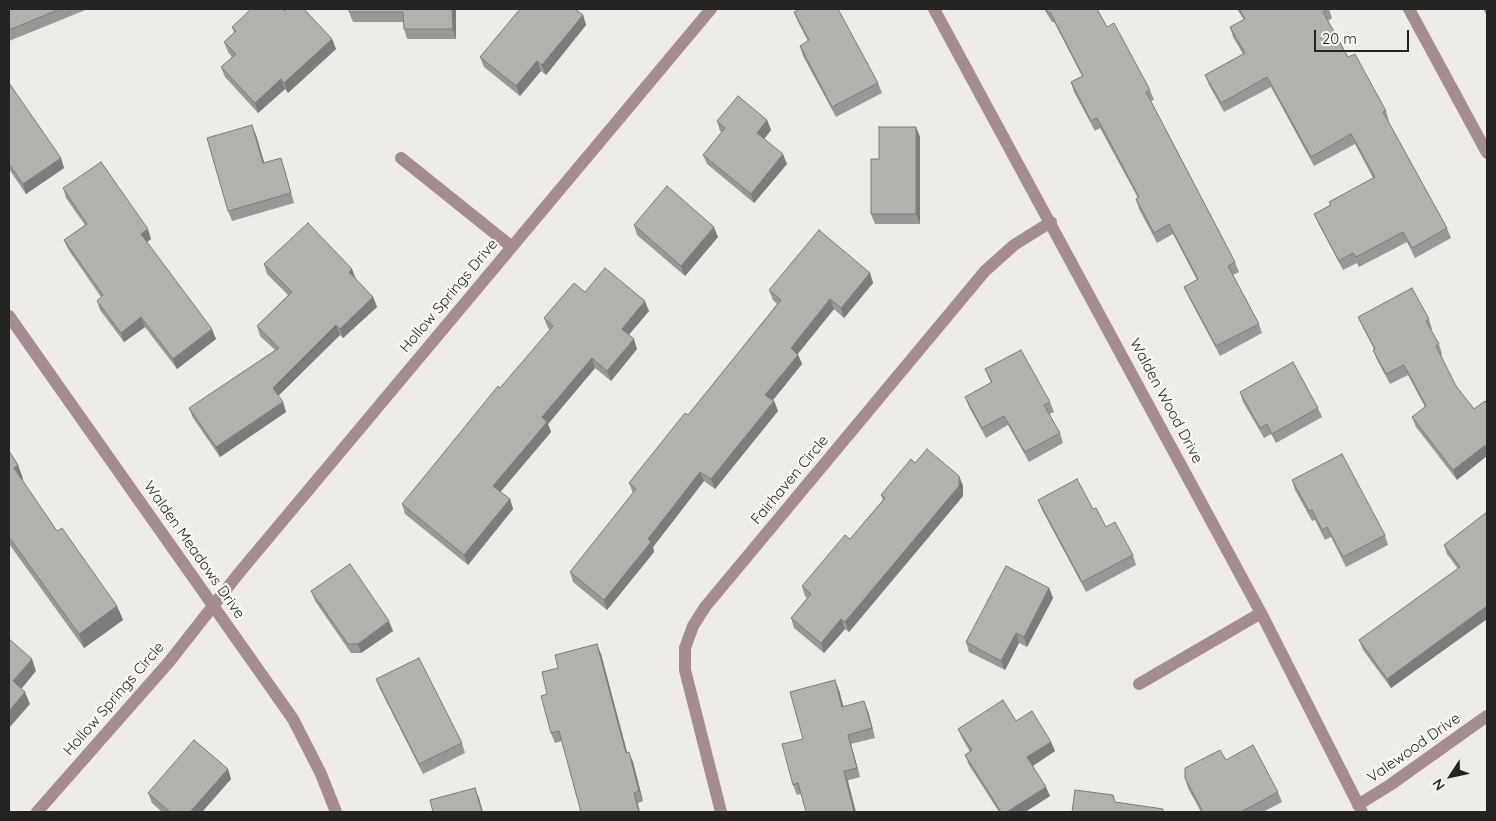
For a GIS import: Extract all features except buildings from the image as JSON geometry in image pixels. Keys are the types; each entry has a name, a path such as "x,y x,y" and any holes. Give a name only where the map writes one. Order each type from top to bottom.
{"street":[{"name":"Hollow Springs Drive","path":"214,605 711,9"},
{"name":"Walden Wood Drive","path":"934,9 1261,613 1360,808"},
{"path":"1409,9 1487,153"},
{"path":"401,158 512,247"},
{"name":"Fairhaven Circle","path":"721,812 685,670 685,648 693,626 705,607 985,271 1014,246 1051,222"},
{"name":"Walden Meadows Drive","path":"10,321 293,718 321,774 336,812"},
{"name":"Hollow Springs Circle","path":"37,812 169,662 214,605"},
{"path":"1139,684 1261,613"},
{"name":"Valewood Drive","path":"1360,808 1487,716"}]}
